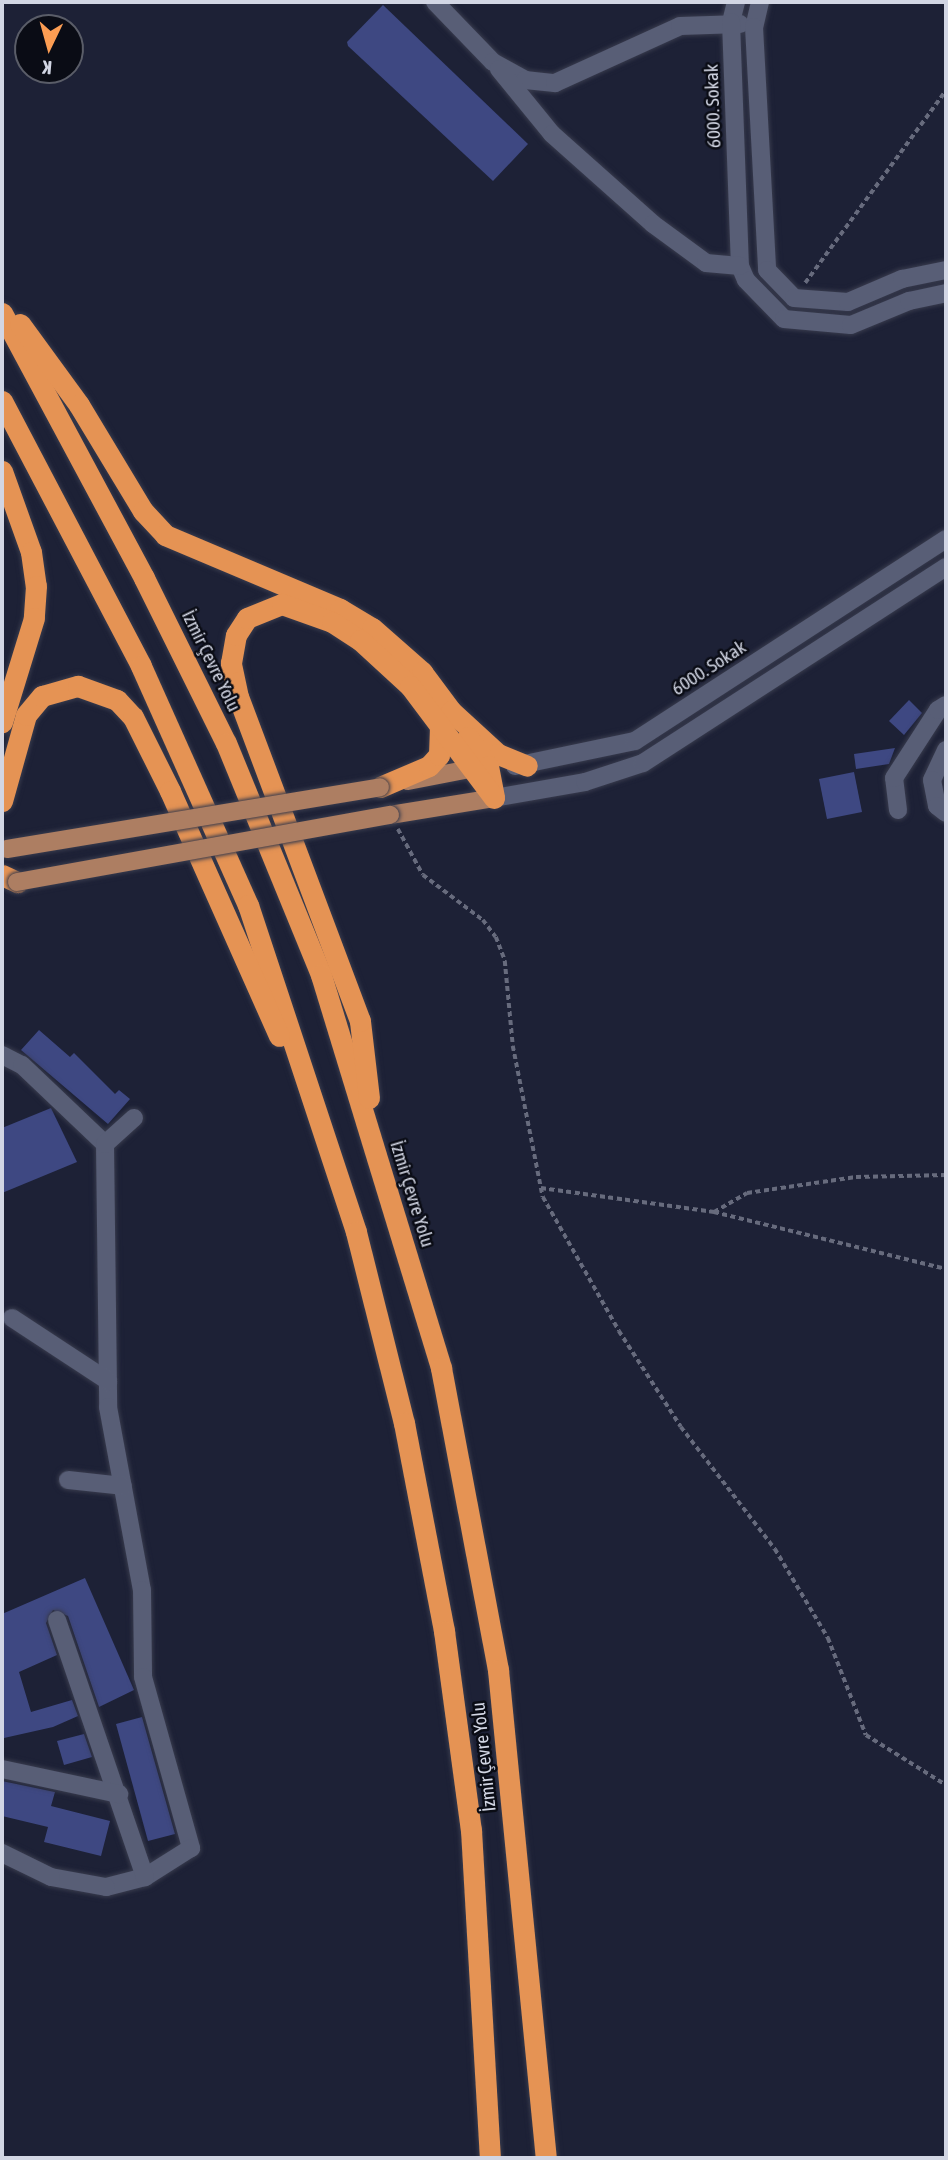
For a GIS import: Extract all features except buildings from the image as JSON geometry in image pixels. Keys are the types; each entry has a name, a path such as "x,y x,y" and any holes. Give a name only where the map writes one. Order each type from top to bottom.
{"highway":[{"path":"2,299 79,405 143,511 165,535 318,599 372,628 422,671 445,720 498,754 527,766"},
{"name":"İzmir Çevre Yolu","path":"2,313 144,578 226,743 321,975 441,1368 498,1670 546,2158"},
{"name":"İzmir Çevre Yolu","path":"2,401 141,666 248,905 336,1169 404,1423 444,1631 471,1830 490,2158"},
{"path":"2,471 31,552 36,586 34,618 2,722"},
{"path":"377,1159 360,1021 239,697 231,663 236,635 247,618 282,604 305,609 360,640 445,720 479,767 494,798"},
{"path":"2,801 26,715 41,696 70,686 100,690 133,717 336,1169"},
{"path":"380,787 429,766 439,755 445,720"}],"main road":[{"path":"5,850 380,787 479,767"},
{"path":"7,881 494,798"}],"street":[{"name":"6000. Sokak","path":"736,2 731,22 740,266"},
{"path":"760,2 754,27 767,270 794,298 848,303 902,279 946,270"},
{"path":"438,3 493,62 552,134 653,223 706,262 740,266 746,280 784,319 851,325 909,301 946,293"},
{"path":"493,62 525,80 555,83 680,26 731,22 754,27"},
{"name":"6000. Sokak","path":"479,767 527,766 635,741 946,539"},
{"path":"494,798 585,782 643,762 946,568"},
{"path":"898,810 894,778 938,710 946,705"},
{"path":"946,750 932,780 937,806 946,813"},
{"path":"2,1055 22,1065 105,1144 107,1381 142,1590 143,1677 191,1847 145,1877 106,1887 51,1877 2,1853"},
{"path":"105,1144 134,1118"},
{"path":"12,1318 107,1381"},
{"path":"68,1480 123,1486"},
{"path":"57,1620 119,1794 145,1877"},
{"path":"2,1769 119,1794"}],"path":[{"path":"794,298 946,90"},
{"path":"390,815 423,875 483,920 496,937 505,961 513,1046 541,1188 620,1331 681,1427 775,1549 821,1626 866,1735 946,1785"},
{"path":"714,1212 747,1193 856,1177 946,1175"},
{"path":"541,1188 714,1212 946,1269"}]}
